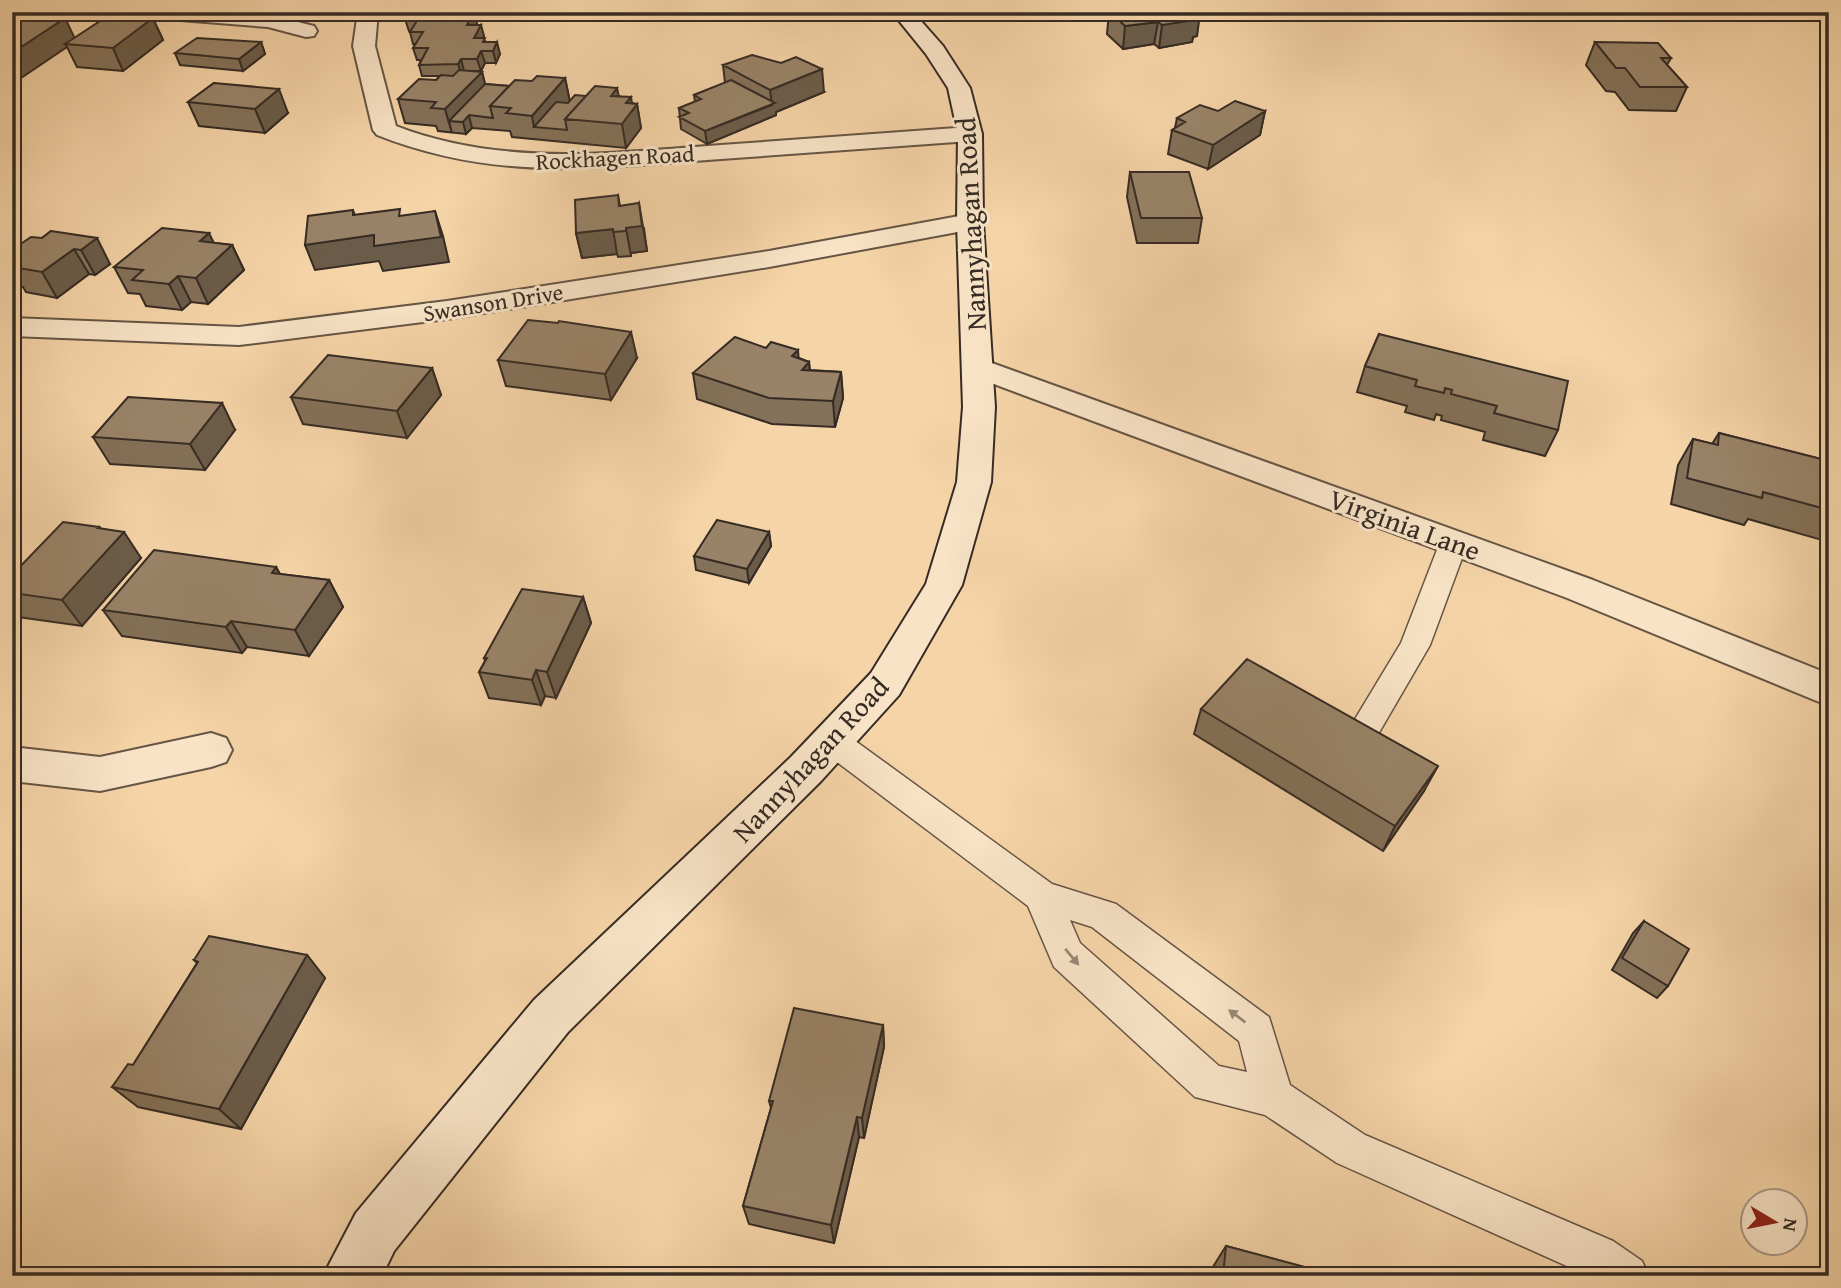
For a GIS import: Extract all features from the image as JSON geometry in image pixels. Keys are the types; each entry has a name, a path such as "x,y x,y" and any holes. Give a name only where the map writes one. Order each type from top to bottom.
{"street":[{"path":"155,12 269,20 306,32"},
{"name":"Rockhagen Road","path":"368,12 364,46 385,130 412,144 501,160 535,161 612,159 970,134"},
{"name":"Nannyhagan Road","path":"351,1276 375,1232 551,1016 708,865 885,684 944,585 974,482 979,407 970,222 970,134 959,88 935,51 902,12"},
{"name":"Swanson Drive","path":"12,327 239,336 461,308 769,259 970,222"},
{"name":"Virginia Lane","path":"978,367 1580,589 1829,691"},
{"path":"12,764 100,774 211,750"}],"lane":[{"path":"1362,734 1415,645 1454,542"},
{"path":"832,740 1041,897 1103,915 1256,1030 1273,1097"},
{"path":"1041,897 1067,955 1209,1083 1273,1097 1351,1149 1598,1256 1627,1276"}],"building":[{"path":"114,12 139,12 133,16 153,18 113,48 65,44"},
{"path":"410,12 474,12 467,25 481,25 474,38 485,38 483,42 497,42 493,51 481,51 477,59 461,59 458,64 419,65 428,48 413,48 423,32 410,32 418,19 405,19"},
{"path":"1110,12 1200,14 1190,16 1196,20 1162,25 1158,22 1125,26"},
{"path":"28,16 65,18 12,53 12,24"},
{"path":"197,38 261,42 239,59 175,53"},
{"path":"1595,42 1658,43 1671,58 1661,58 1687,87 1640,87 1625,68 1616,68"},
{"path":"752,55 781,63 796,57 822,69 770,90 723,65"},
{"path":"459,70 482,72 445,109 431,108 436,102 398,99 419,79 436,80 441,75 453,76"},
{"path":"537,76 565,78 532,116 506,113 511,108 490,106 515,80 532,81"},
{"path":"731,80 775,103 705,131 679,117 689,113 679,108 701,99 694,95"},
{"path":"214,83 279,89 255,109 188,102"},
{"path":"485,84 509,86 490,106 493,118 469,115 463,122 449,121"},
{"path":"595,86 617,88 611,96 631,97 626,103 637,104 622,124 565,119"},
{"path":"575,95 586,96 565,119 567,130 534,127 556,102 568,103"},
{"path":"1235,101 1265,111 1213,145 1172,130 1185,122 1177,118 1200,105 1218,111"},
{"path":"1130,172 1189,172 1202,218 1141,218"},
{"path":"618,195 619,206 639,203 642,226 626,228 626,231 613,232 613,229 576,233 575,200"},
{"path":"400,209 399,216 435,211 441,237 374,246 374,235 305,245 308,216 353,210 353,215"},
{"path":"162,228 209,233 200,241 232,245 196,278 178,276 169,284 132,280 143,270 114,267"},
{"path":"51,231 97,238 81,250 74,249 42,272 12,267 16,263 12,263 12,250 31,237 42,238"},
{"path":"528,320 559,321 631,332 605,374 498,360"},
{"path":"1379,334 1568,381 1558,430 1494,413 1497,406 1451,394 1452,390 1445,388 1444,393 1415,386 1417,380 1365,366"},
{"path":"735,337 766,348 771,342 798,350 792,356 809,362 802,370 841,372 833,401 769,398 693,373"},
{"path":"328,355 432,368 397,411 291,397"},
{"path":"128,397 222,403 190,444 93,437"},
{"path":"1719,433 1829,461 1829,510 1763,492 1762,498 1687,478 1693,439 1718,445"},
{"path":"717,520 769,532 747,569 694,556"},
{"path":"63,522 124,532 62,600 12,593 12,575"},
{"path":"154,550 276,567 272,573 329,580 295,630 231,621 226,627 103,610"},
{"path":"522,589 583,597 547,672 536,670 532,680 479,672 487,658 484,658"},
{"path":"1247,659 1438,766 1395,826 1201,709"},
{"path":"1644,921 1689,949 1668,986 1622,958"},
{"path":"209,936 307,955 219,1109 112,1087 128,1064 133,1065 198,962 194,960"},
{"path":"794,1008 883,1025 862,1118 857,1117 831,1225 743,1206 773,1101 769,1101"},
{"path":"1226,1246 1338,1276 1223,1276"}]}
